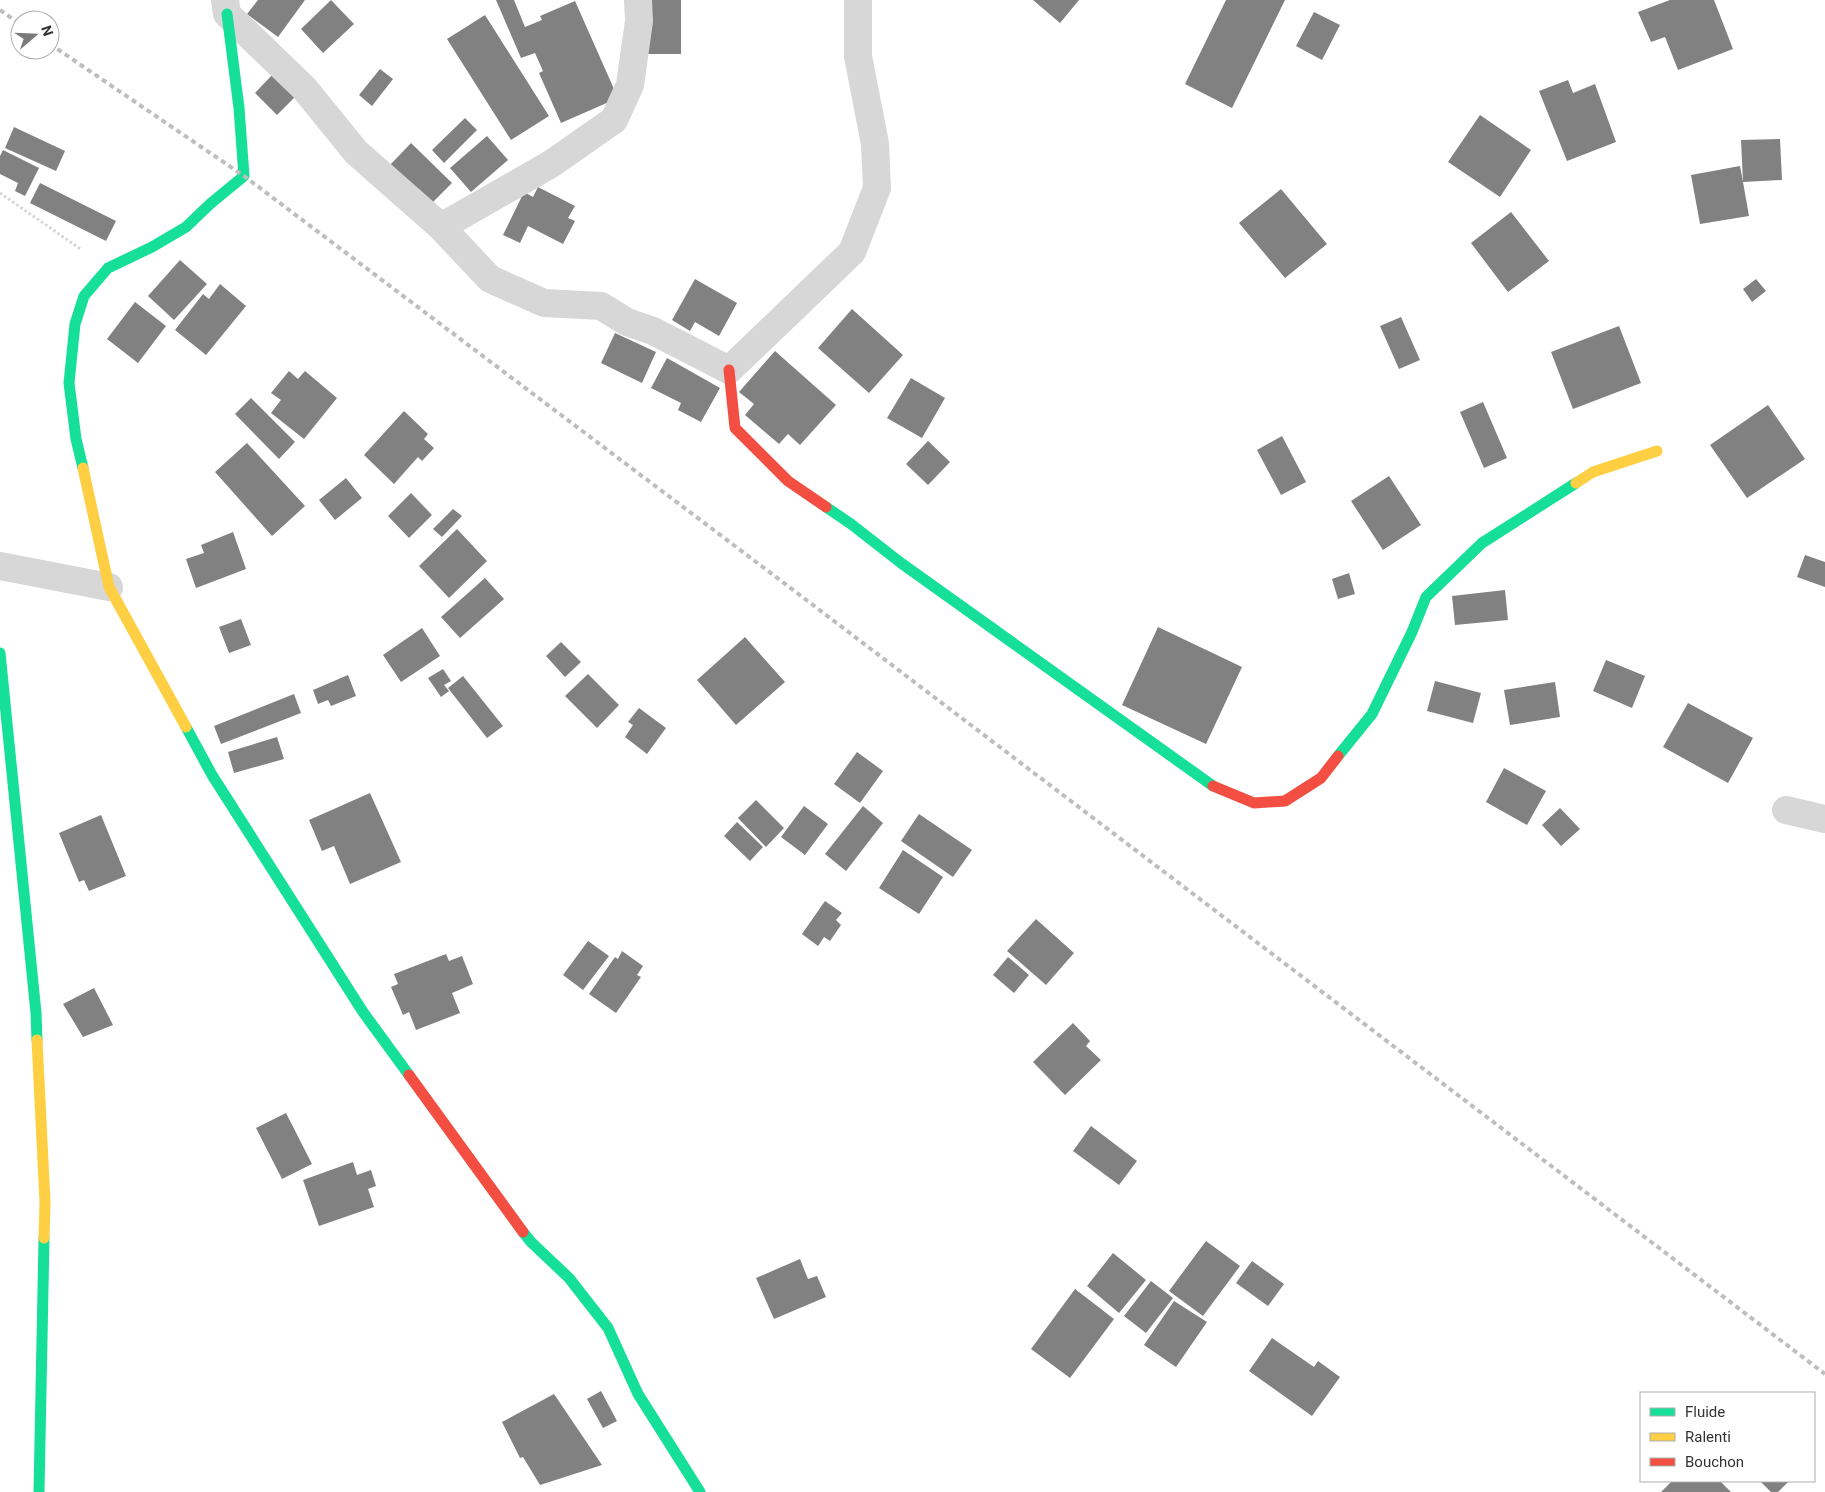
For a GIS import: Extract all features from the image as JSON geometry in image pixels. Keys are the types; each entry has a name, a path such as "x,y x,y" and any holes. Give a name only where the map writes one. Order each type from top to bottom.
{"street":[{"path":"441,227 551,164 614,120 630,85 638,21 638,0"},
{"path":"729,370 852,252 877,188 874,144 858,56 858,0"},
{"path":"226,7 304,88 356,152 441,227 490,279 544,303 600,306 627,322 653,331 729,370"},
{"path":"226,7 239,108 244,176 186,227 152,247 108,268 84,296 74,324 68,383 76,439 109,587 212,775 363,1012 531,1242 569,1278 608,1328 638,1394 700,1492"},
{"path":"729,370 735,428 788,481 851,524 901,563 1212,785 1254,803 1285,801 1321,778 1372,714 1412,632 1426,597 1482,543 1593,472 1657,451"},
{"path":"0,566 109,587"},
{"path":"0,653 36,1013 44,1172 45,1212 39,1492"},
{"path":"1786,810 1825,819"}],"path":[{"path":"0,193 108,268"}],"building":[{"path":"258,0 305,0 278,37 247,14"},
{"path":"331,0 354,24 323,53 301,29"},
{"path":"496,0 514,0 525,27 542,20 540,16 575,1 618,98 561,123 539,73 543,71 535,53 521,58"},
{"path":"648,0 681,0 681,54 648,54"},
{"path":"1033,0 1079,0 1060,23"},
{"path":"1226,0 1285,0 1232,108 1185,84"},
{"path":"1670,0 1714,0 1733,49 1678,70 1665,37 1651,42 1638,12"},
{"path":"1314,12 1340,25 1322,60 1296,46"},
{"path":"485,15 549,116 511,140 447,39"},
{"path":"380,69 393,79 372,106 359,95"},
{"path":"273,74 296,96 277,115 255,93"},
{"path":"1568,80 1573,93 1595,84 1616,142 1567,161 1539,91"},
{"path":"1480,115 1531,150 1500,197 1448,162"},
{"path":"465,118 477,130 444,163 432,150"},
{"path":"14,127 65,151 56,171 5,148"},
{"path":"487,136 508,160 471,192 450,168"},
{"path":"1780,139 1782,180 1743,182 1741,140"},
{"path":"411,143 452,183 431,204 390,165"},
{"path":"3,150 39,168 25,196 15,191 18,183 0,174 0,156"},
{"path":"1740,166 1749,216 1700,224 1691,175"},
{"path":"40,183 116,221 106,241 30,203"},
{"path":"538,187 575,206 568,218 575,221 563,244 528,226 520,243 503,235 524,192 533,197"},
{"path":"1281,189 1327,244 1285,278 1239,223"},
{"path":"1511,212 1549,261 1508,292 1471,243"},
{"path":"180,260 207,284 174,320 148,296"},
{"path":"695,279 737,303 719,336 695,322 690,331 672,320"},
{"path":"1756,279 1766,291 1752,302 1743,289"},
{"path":"220,284 246,306 206,355 175,330 203,294 209,299"},
{"path":"135,302 166,326 138,363 107,339"},
{"path":"852,309 903,355 869,393 818,348"},
{"path":"1401,317 1420,360 1399,369 1380,326"},
{"path":"1619,326 1641,383 1573,409 1551,352"},
{"path":"615,333 656,352 642,383 601,363"},
{"path":"775,351 836,405 800,445 788,434 779,444 745,415 754,404 739,392"},
{"path":"667,358 720,388 701,422 678,410 681,403 651,388"},
{"path":"289,371 298,379 305,371 337,398 304,439 271,413 281,400 271,393"},
{"path":"911,378 945,398 922,438 887,418"},
{"path":"251,398 295,442 279,459 235,414"},
{"path":"1483,402 1507,458 1484,468 1460,412"},
{"path":"1768,405 1805,459 1747,498 1710,445"},
{"path":"404,411 428,434 424,439 434,448 422,461 418,457 394,484 364,455"},
{"path":"1282,436 1306,482 1281,495 1257,450"},
{"path":"928,441 950,462 928,485 906,464"},
{"path":"247,443 305,506 272,536 215,472"},
{"path":"1389,476 1421,525 1383,550 1351,501"},
{"path":"346,478 362,498 335,520 319,500"},
{"path":"411,493 432,515 409,538 388,516"},
{"path":"453,509 462,516 442,537 433,529"},
{"path":"457,529 487,561 449,598 419,566"},
{"path":"233,532 246,569 196,588 186,559 204,553 201,545"},
{"path":"1805,555 1825,562 1825,587 1797,577"},
{"path":"1349,573 1355,594 1338,599 1332,579"},
{"path":"485,578 504,599 460,638 441,617"},
{"path":"1505,590 1508,620 1455,625 1452,596"},
{"path":"241,619 251,645 229,653 219,627"},
{"path":"1158,627 1242,667 1206,744 1122,705"},
{"path":"422,628 440,656 401,682 383,655"},
{"path":"745,637 785,682 736,725 697,680"},
{"path":"561,642 581,662 565,677 546,656"},
{"path":"1606,660 1645,676 1632,708 1593,691"},
{"path":"443,669 451,681 444,685 449,691 441,697 428,678"},
{"path":"588,674 619,705 597,728 565,696"},
{"path":"348,675 356,696 331,706 328,700 318,704 313,690"},
{"path":"463,676 503,726 487,738 448,688"},
{"path":"1435,681 1481,693 1473,723 1427,711"},
{"path":"1555,682 1560,717 1510,725 1504,690"},
{"path":"294,694 301,713 221,744 214,726"},
{"path":"1688,703 1753,738 1728,783 1663,747"},
{"path":"639,708 666,728 647,754 625,737 633,725 628,722"},
{"path":"277,737 284,759 234,773 228,752"},
{"path":"857,752 883,771 860,803 834,784"},
{"path":"1504,768 1546,791 1527,825 1486,802"},
{"path":"370,793 401,862 350,884 334,846 322,851 309,820"},
{"path":"756,800 784,828 766,847 738,818"},
{"path":"804,806 828,824 805,855 781,837"},
{"path":"863,806 883,823 846,871 825,854"},
{"path":"1560,808 1580,829 1561,846 1542,825"},
{"path":"919,814 972,850 953,877 901,841"},
{"path":"101,815 126,876 89,891 84,880 79,882 59,833"},
{"path":"737,822 763,847 750,861 724,836"},
{"path":"903,850 943,877 919,914 879,888"},
{"path":"825,901 842,913 836,920 841,925 830,941 824,937 818,946 802,934"},
{"path":"1036,919 1074,953 1046,985 1007,951"},
{"path":"588,941 609,956 583,990 563,975"},
{"path":"622,951 643,966 637,975 641,977 616,1013 589,994 615,957 618,959"},
{"path":"446,954 449,961 462,956 473,984 452,993 460,1013 416,1030 409,1012 403,1015 391,987 398,984 394,974"},
{"path":"1008,957 1029,975 1014,993 993,975"},
{"path":"94,988 113,1025 83,1037 63,1004"},
{"path":"1073,1023 1090,1041 1086,1046 1101,1060 1065,1095 1033,1062"},
{"path":"286,1113 312,1164 282,1179 256,1128"},
{"path":"1091,1126 1137,1161 1119,1185 1073,1151"},
{"path":"353,1162 357,1175 371,1170 376,1186 368,1189 374,1207 319,1226 303,1180"},
{"path":"1206,1241 1240,1266 1203,1316 1169,1291"},
{"path":"1113,1253 1146,1280 1119,1313 1087,1286"},
{"path":"800,1259 808,1279 817,1276 826,1297 774,1319 756,1278"},
{"path":"1252,1261 1284,1284 1268,1306 1236,1283"},
{"path":"1151,1281 1173,1298 1146,1333 1124,1316"},
{"path":"1075,1289 1114,1319 1070,1378 1031,1349"},
{"path":"1174,1301 1207,1322 1176,1367 1144,1345"},
{"path":"1272,1338 1314,1367 1318,1361 1340,1377 1312,1416 1249,1371"},
{"path":"601,1391 617,1421 603,1428 587,1399"},
{"path":"554,1394 602,1465 540,1485 523,1457 520,1458 502,1422"},
{"path":"1671,1482 1721,1482 1731,1492 1661,1492"},
{"path":"1761,1482 1788,1482 1778,1492 1771,1492"}],"railway":[{"path":"0,10 10,17"},
{"path":"60,51 244,176 780,580 1825,1374"}],"traffic: fast":[{"path":"83,468 76,439 69,383 75,324 84,296 108,268 152,247 186,227 244,176 239,108 227,14"},
{"path":"1338,756 1372,714 1412,632 1426,597 1482,543 1576,483"},
{"path":"826,507 901,563 1213,786"},
{"path":"0,653 36,1013 37,1040"},
{"path":"186,727 212,775 363,1012 409,1075"},
{"path":"523,1232 569,1278 608,1328 638,1394 700,1492"},
{"path":"39,1492 44,1238"}],"traffic: slow":[{"path":"1576,483 1593,472 1657,451"},
{"path":"83,468 109,587 186,727"},
{"path":"37,1040 45,1202 44,1238"}],"traffic: jam":[{"path":"729,370 735,428 788,481 826,507"},
{"path":"1213,786 1254,803 1285,801 1321,778 1338,756"},
{"path":"409,1075 523,1232"}]}
